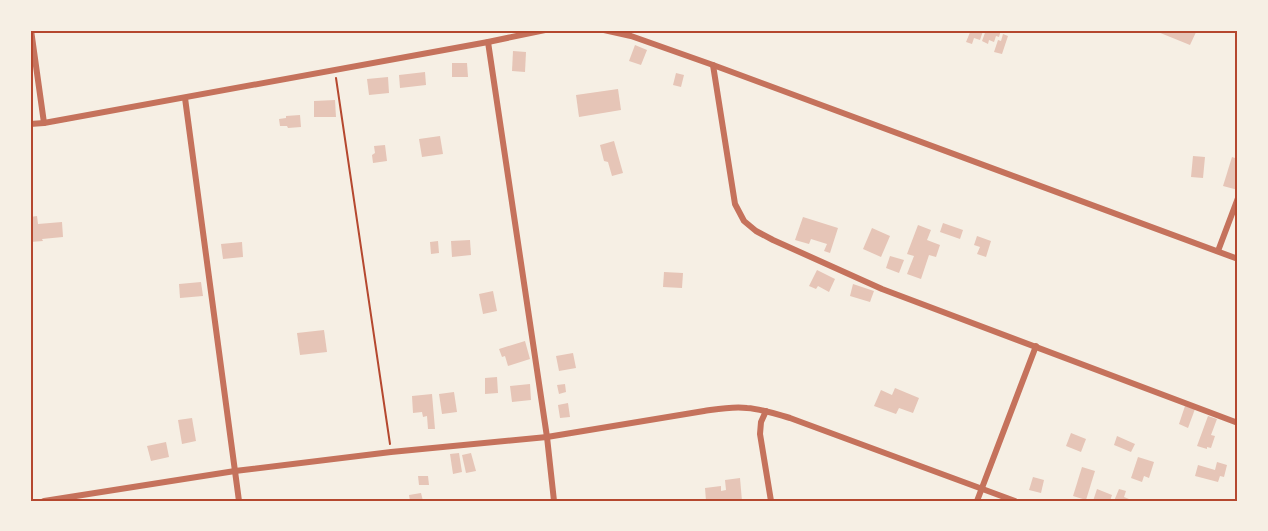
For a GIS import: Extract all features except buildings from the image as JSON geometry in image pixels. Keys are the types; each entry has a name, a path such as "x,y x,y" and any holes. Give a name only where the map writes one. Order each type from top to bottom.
{"street":[{"path":"31,30 44,123"},
{"path":"30,124 185,98 545,30"},
{"path":"604,30 631,36 713,65 1238,259"},
{"path":"488,42 547,437 554,501"},
{"path":"713,65 735,204 744,221 756,231 882,289 1238,423"},
{"path":"185,98 239,501"},
{"path":"1218,251 1238,198"},
{"path":"978,501 1036,346"},
{"path":"44,501 76,499 235,471 391,452 547,437 724,408 747,407 790,418 1015,501"},
{"path":"766,411 761,422 760,434 771,501"}],"path":[{"path":"334,69 391,452"}]}
